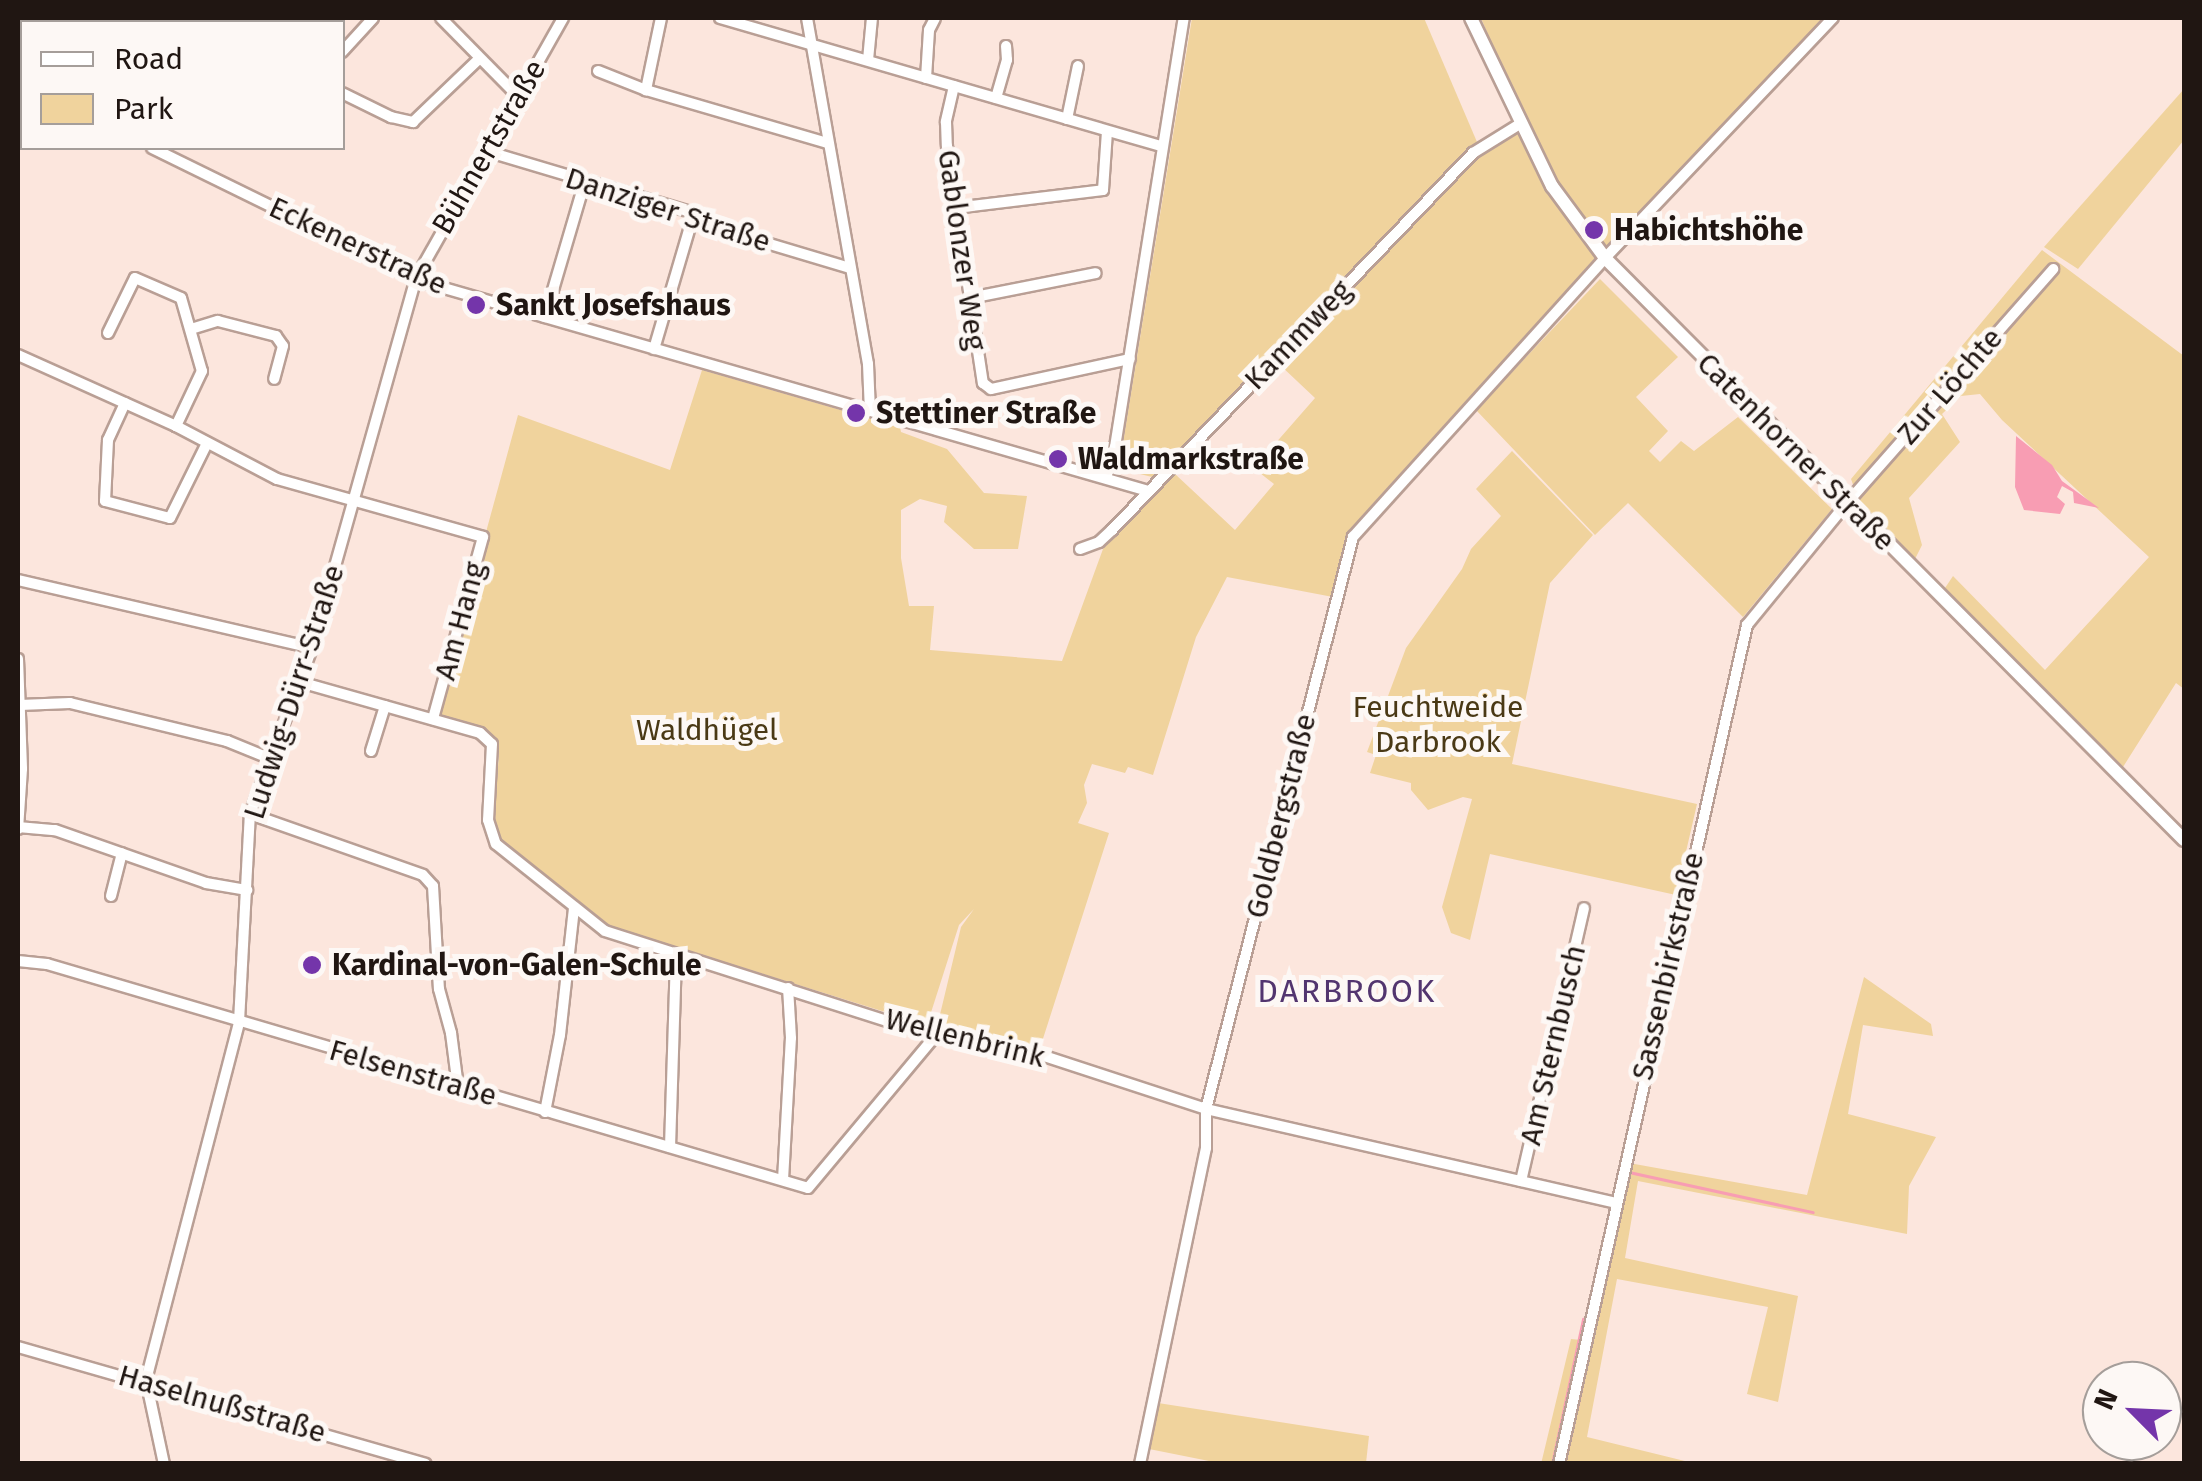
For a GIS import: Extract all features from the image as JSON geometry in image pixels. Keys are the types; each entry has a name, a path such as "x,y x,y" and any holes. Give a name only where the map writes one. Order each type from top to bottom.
{"street":[{"path":"345,49 373,18"},
{"path":"442,18 517,95"},
{"name":"Bühnertstraße","path":"416,278 562,18"},
{"path":"646,90 661,18"},
{"path":"720,18 1161,146"},
{"path":"807,18 871,388 870,411"},
{"path":"868,60 872,18"},
{"path":"926,78 929,30 935,18"},
{"path":"1106,478 1130,358 1182,18"},
{"name":"Catenhorner Straße","path":"1470,18 1560,198 1605,258 2184,840"},
{"path":"1605,258 1834,18"},
{"path":"996,98 1007,60 1006,46"},
{"path":"345,94 391,117 413,122 479,59"},
{"path":"1067,119 1078,66"},
{"path":"598,71 646,90 827,143"},
{"name":"Gablonzer Weg","path":"954,86 946,122 978,372 991,388 1130,358"},
{"name":"Kammweg","path":"1080,549 1099,542 1474,153 1520,124"},
{"path":"955,208 1104,190 1107,132"},
{"name":"Eckenerstraße","path":"156,150 416,278 1148,491"},
{"name":"Danziger Straße","path":"486,152 694,213 716,228 850,268"},
{"path":"545,317 585,181"},
{"path":"654,349 694,213"},
{"name":"Goldbergstraße","path":"1140,1464 1206,1148 1206,1109 1353,537 1605,258"},
{"name":"Zur Löchte","path":"1847,503 2054,269"},
{"path":"970,298 1096,273"},
{"path":"108,333 135,278 181,298 202,371 176,426"},
{"name":"Ludwig-Dürr-Straße","path":"164,1464 146,1380 238,1022 250,814 312,648 416,278"},
{"path":"191,330 218,320 276,336 283,346 274,380"},
{"path":"18,355 176,426 278,479 354,501"},
{"path":"125,403 108,440 105,501 170,518 207,443"},
{"name":"Am Hang","path":"354,501 483,537 432,719"},
{"name":"Sassenbirkstraße","path":"1559,1464 1746,625 1847,503"},
{"path":"18,580 312,648"},
{"path":"18,659 18,828 55,830 206,883 247,890"},
{"name":"Wellenbrink","path":"300,682 480,733 492,744 488,820 496,844 605,932 936,1036 1038,1054 1206,1109 1615,1203"},
{"path":"20,705 70,704 227,741 271,759"},
{"path":"371,751 384,706"},
{"path":"250,814 424,875 433,886 439,989 451,1032 458,1087"},
{"path":"111,896 122,854"},
{"name":"Am Sternbusch","path":"1521,1181 1584,908"},
{"path":"544,1112 560,1035 574,909"},
{"path":"670,1148 676,955"},
{"name":"Felsenstraße","path":"18,960 47,964 808,1188 936,1036"},
{"path":"783,1180 791,1038 788,988"},
{"name":"Haselnußstraße","path":"18,1347 146,1380 426,1464"}],"green space":[{"path":"1192,18 1424,18 1477,142 1152,477 1132,472 1122,449"},
{"name":"Waldhügel","path":"1481,18 1831,18 1609,246 1347,535 1333,597 1227,577 1196,637 1153,775 1128,767 1125,773 1092,764 1084,785 1087,803 1078,823 1109,833 1040,1048 1011,1038 937,1027 961,927 974,909 959,925 927,1025 609,926 500,841 494,821 499,753 487,731 436,715 518,415 670,470 702,370 900,427 901,432 947,449 984,493 1027,496 1018,549 974,549 944,522 947,506 920,499 901,510 901,558 909,606 934,606 930,650 1062,661 1103,549 1175,474 1235,530 1274,484 1260,473 1260,461 1315,398 1280,365 1486,149 1489,151 1523,119"},
{"path":"2184,89 2184,140 2078,269 2044,247"},
{"path":"2042,250 2184,356 2184,689 2176,683 2123,767 1945,588 1953,576 2045,670 2149,557 2002,420 1980,394 1961,396 1942,414 1960,442 1909,498 1922,545 1915,559 1859,501 1851,479"},
{"path":"1600,279 1678,357 1636,397 1668,431 1649,451 1660,462 1681,441 1694,451 1738,417 1832,509 1743,617 1628,503 1595,535 1476,410"},
{"name":"Feuchtweide Darbrook","path":"1512,451 1593,535 1550,583 1512,764 1697,804 1676,895 1490,854 1470,940 1451,933 1442,907 1472,799 1463,797 1428,810 1411,790 1411,783 1370,773 1376,755 1367,752 1406,648 1462,569 1471,549 1501,516 1476,489"},
{"path":"1864,977 1931,1024 1933,1036 1863,1025 1848,1114 1936,1137 1909,1186 1907,1234 1638,1181 1625,1258 1798,1296 1778,1402 1747,1394 1768,1307 1617,1279 1587,1437 1693,1463 1541,1464 1571,1339 1591,1341 1629,1163 1807,1195"},
{"path":"1158,1403 1369,1436 1366,1463 1219,1463 1149,1449"}],"shaded area":[{"path":"2016,436 2052,465 2062,481 2099,508 2074,503 2073,492 2062,486 2057,497 2065,504 2060,514 2024,510 2015,487"}],"waterway":[{"path":"1629,1172 1813,1212"},
{"path":"1552,1464 1583,1319"},
{"path":"1577,1408 1585,1370"},
{"path":"1564,1464 1574,1421"}],"place":[{"name":"Habichtshöhe","path":"1594,230"},
{"name":"Sankt Josefshaus","path":"476,305"},
{"name":"Stettiner Straße","path":"856,413"},
{"name":"Waldmarkstraße","path":"1058,459"},
{"name":"Kardinal-von-Galen-Schule","path":"312,965"}],"district":[{"name":"DARBROOK","path":"1347,991"}]}
